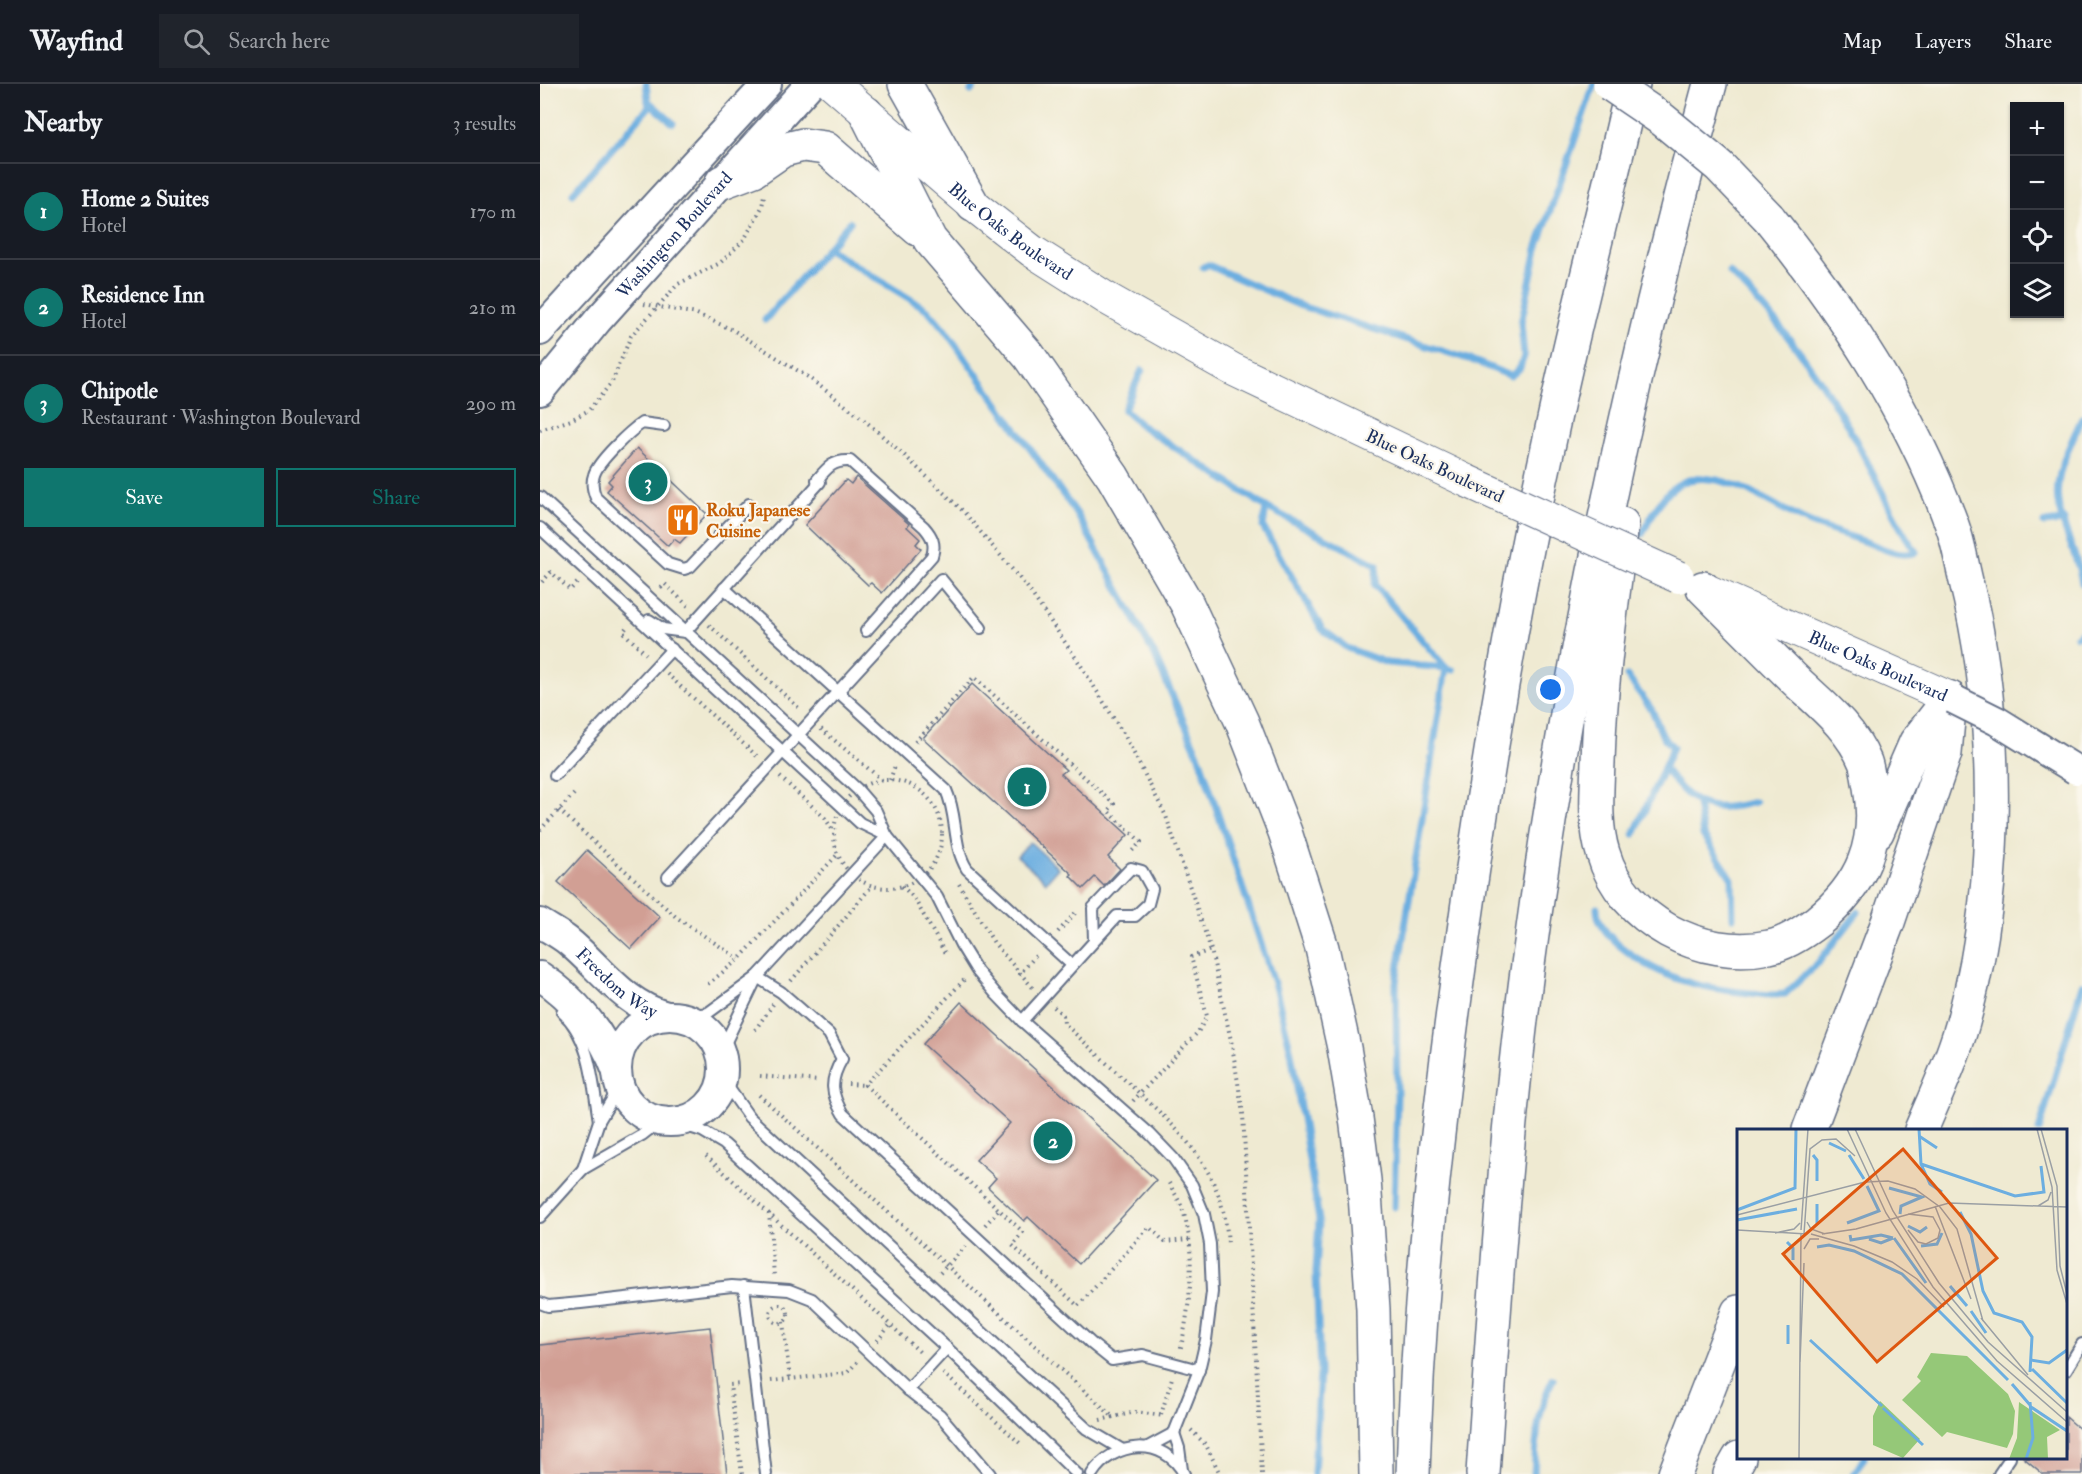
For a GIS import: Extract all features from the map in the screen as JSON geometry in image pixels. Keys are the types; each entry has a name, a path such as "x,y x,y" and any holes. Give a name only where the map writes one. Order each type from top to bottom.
{"highway":[{"path":"905,84 973,206"},
{"path":"1610,84 1663,120 1719,166 1769,218 1846,319 1879,372 1919,450 1952,526 1971,601 1982,664 1988,738 1990,820 1988,882 1966,1011 1922,1129"},
{"path":"1413,1474 1425,1280 1443,1079 1484,786 1516,600 1549,441 1634,84"},
{"path":"1483,1474 1495,1292 1526,981 1584,611 1644,337 1669,233 1710,84"},
{"path":"866,113 930,240"},
{"path":"722,182 754,170 783,150 803,145 825,148 930,240 1029,356 1113,477 1187,604 1242,722 1285,832 1322,948 1344,1048 1364,1180 1373,1309 1376,1474"},
{"path":"1644,337 1599,714 1596,801 1603,853 1620,889 1649,918 1689,943 1730,950 1771,947 1805,931 1837,905 1856,879 1916,742 1951,699"},
{"path":"1690,583 1845,726 1865,763 1874,812 1870,849"},
{"path":"1810,1129 1888,922 1945,753 1951,699"},
{"path":"1675,1474 1737,1315"},
{"path":"1730,1474 1738,1459"}],"main road":[{"name":"Washington Boulevard","path":"540,331 767,84"},
{"name":"Washington Boulevard","path":"540,391 616,300 810,84"},
{"name":"Blue Oaks Boulevard","path":"833,84 973,206 1032,251 1115,304 1232,369 1467,481 1951,699 1997,721 2079,772"},
{"name":"Freedom Way","path":"540,923 567,940 621,992 646,1011 674,1016"},
{"path":"540,976 590,1020 610,1050 619,1079 626,1098 635,1109 667,1122 700,1113 718,1093 722,1059 705,1029 674,1016 647,1022 630,1034 620,1052 619,1079"}],"lane":[{"path":"664,426 642,423 626,437 597,468 593,483 596,498 668,564 684,569 690,567 748,504"},
{"path":"685,632 831,464 841,460 850,461 924,528 934,544 932,556 866,631"},
{"path":"540,497 798,734 876,811 887,836 937,897 977,971 1022,1021 1124,1111 1173,1158 1192,1185 1204,1214 1210,1244 1212,1292 1199,1370 1174,1433 1148,1448"},
{"path":"540,528 860,823 887,836"},
{"path":"668,878 837,690 941,579 981,628"},
{"path":"724,588 946,790 955,815 957,850 967,869 1072,965"},
{"path":"625,605 663,629 685,632"},
{"path":"555,775 656,663 672,649"},
{"path":"674,1016 708,1013 757,977 887,836"},
{"path":"1022,1021 1117,916 1135,916 1148,904 1152,889 1142,871 1131,868 1093,908 1094,940"},
{"path":"757,977 781,992 829,1034 842,1059 831,1082 835,1099 843,1114 1112,1360 1143,1355 1199,1370"},
{"path":"757,977 722,1059 730,1090 749,1117 1088,1429 1121,1449"},
{"path":"554,1004 567,1016 588,1056 599,1120"},
{"path":"583,1169 599,1120 619,1079"},
{"path":"540,1217 583,1169 642,1135 667,1122 702,1131 724,1144 947,1348 1077,1474"},
{"path":"744,1286 766,1474"},
{"path":"540,1304 548,1306 744,1286 789,1290 812,1299 908,1390 940,1415 990,1474"},
{"path":"2067,1368 2082,1344"},
{"path":"908,1390 947,1348"},
{"path":"1174,1433 1183,1472"},
{"path":"1092,1474 1103,1460 1121,1449 1148,1448 1161,1452 1183,1472"},
{"path":"1999,1474 2009,1459"}],"path":[{"path":"540,430 572,420 589,410 612,382 631,336 678,284 720,263 744,240 762,207 765,189"},
{"path":"616,300 697,314 733,330 808,377 863,419 963,511 1027,587 1080,664 1126,738 1166,816 1210,950 1228,1023 1243,1114 1262,1474"},
{"path":"542,582 551,572 570,590 579,582"},
{"path":"571,574 587,589"},
{"path":"619,619 627,627 623,632 825,818 834,832"},
{"path":"890,780 892,766 974,676 1114,804 1108,811 1141,842 1125,859"},
{"path":"540,830 574,793"},
{"path":"559,810 676,917 739,959"},
{"path":"708,984 739,959 838,854"},
{"path":"755,1030 781,992 872,886"},
{"path":"902,886 914,898 952,963"},
{"path":"1019,975 1078,909"},
{"path":"1124,1111 1198,1032 1207,1016 1191,957 1210,950"},
{"path":"958,971 971,988"},
{"path":"865,1085 964,980"},
{"path":"760,1076 865,1085 1023,1232 1012,1245 1078,1306 1149,1227 1165,1242 1189,1240"},
{"path":"759,1095 1112,1416"},
{"path":"706,1156 1027,1450"},
{"path":"1161,1415 1176,1364 1190,1290 1189,1240 1182,1208 1165,1175"},
{"path":"930,1284 999,1209"},
{"path":"769,1213 778,1305 787,1311 788,1316 783,1322 776,1323 770,1316 772,1308 778,1305"},
{"path":"742,1474 730,1385 847,1373 905,1310"},
{"path":"783,1322 790,1379"},
{"path":"1216,1462 1220,1474"}],"water":[{"path":"1030,842 1058,868 1046,882 1017,856"}],"building":[{"path":"637,448 707,514 680,543 674,539 668,546 607,491 612,485 608,481"},
{"path":"856,477 909,524 907,527 920,539 916,544 921,549 882,593 871,583 868,585 805,525 846,480 851,484"},
{"path":"972,684 1066,770 1061,774 1128,835 1108,857 1120,869 1104,886 1095,877 1083,889 1070,876 1072,874 923,738"},
{"path":"587,850 660,917 631,949 558,882"},
{"path":"961,1002 1156,1180 1079,1264 1028,1217 1024,1221 988,1187 996,1178 976,1160 1010,1123 923,1044"},
{"path":"710,1327 727,1474 540,1474 540,1345"},
{"path":"2067,1418 2082,1431 2082,1474 2043,1474 2025,1459 2067,1459"}],"waterway":[{"path":"573,193 649,107 646,84"},
{"path":"971,91 976,84"},
{"path":"1203,267 1208,265 1301,306 1471,360 1511,376 1520,368 1524,356 1521,323 1537,249 1594,84"},
{"path":"648,101 673,123"},
{"path":"765,320 850,222"},
{"path":"827,248 928,310 945,330 1077,514 1155,656 1200,759 1275,986 1291,1052 1319,1220 1316,1272 1320,1372 1314,1474"},
{"path":"1642,534 1666,494 1681,483 1703,478 1734,485 1808,522 1887,550 1904,554 1916,552 1894,516 1849,428 1803,356 1749,291 1729,272"},
{"path":"1142,370 1124,410 1142,426 1266,507 1377,565 1375,585 1446,668"},
{"path":"2082,418 2064,459 2057,491 2060,512 2082,583"},
{"path":"1266,507 1263,527 1322,629 1347,648 1387,663 1446,668"},
{"path":"2044,523 2064,521"},
{"path":"2077,636 2082,632"},
{"path":"1394,1207 1397,1095 1396,983 1446,668 1453,670"},
{"path":"1627,676 1652,710 1663,737 1673,747 1664,768 1684,791 1693,799 1713,807 1739,806 1755,802"},
{"path":"1634,834 1664,768"},
{"path":"1698,804 1703,835 1732,879 1733,917"},
{"path":"1597,908 1601,924 1611,938 1638,959 1656,969 1673,977 1710,988 1772,995 1785,994 1818,963 1858,912"},
{"path":"2039,1129 2082,985"},
{"path":"1534,1474 1540,1414 1553,1379"},
{"path":"1854,1474 1863,1459"}],"place":[{"name":"Chipotle","path":"648,482"},
{"name":"Roku Japanese Cuisine","path":"683,520"},
{"name":"Home 2 Suites","path":"1027,787"},
{"name":"Residence Inn","path":"1053,1141"}]}
